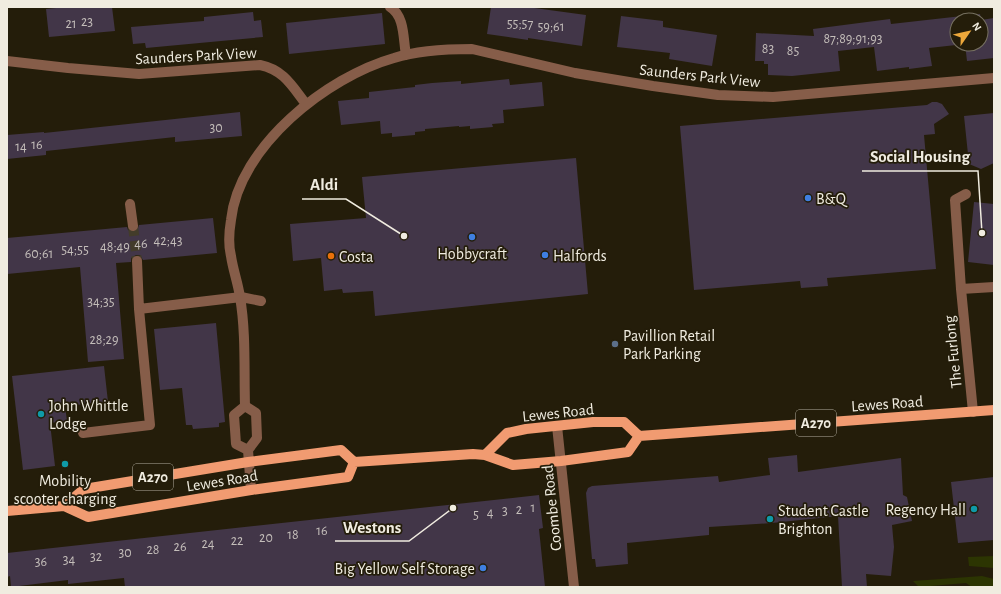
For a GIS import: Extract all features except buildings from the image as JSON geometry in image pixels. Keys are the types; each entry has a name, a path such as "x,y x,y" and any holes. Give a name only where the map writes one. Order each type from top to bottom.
{"main road":[{"name":"Lewes Road","path":"485,455 506,433 526,429 593,422 624,422 639,436 994,410"},
{"path":"354,462 473,454 485,455 513,465 562,461 628,452 639,436"},
{"name":"Lewes Road","path":"341,450 354,462 348,477 323,482 251,490 88,518 64,506 84,489 248,462 341,450"},
{"path":"7,511 64,506"}],"street":[{"path":"390,7 397,12 401,22 406,54"},
{"name":"Saunders Park View","path":"7,61 139,74 260,65 281,74 288,80 306,104 348,77 393,58 406,54 456,49 472,49 575,73 683,91 736,97 773,97 994,78"},
{"path":"245,406 243,331 240,297 230,255 229,238 232,212 236,196 257,155 282,127 306,104"},
{"name":"The Furlong","path":"966,194 955,200 961,289 974,412"},
{"path":"130,204 133,226"},
{"path":"83,433 150,425 136,261"},
{"path":"961,289 994,287"},
{"path":"139,309 240,297 261,301"},
{"path":"245,406 256,413 258,438 248,450 251,490"},
{"path":"245,406 234,415 236,444 248,450"},
{"name":"Coombe Road","path":"558,426 574,587"}],"green space":[{"path":"994,556 994,568 969,566 968,557"},
{"path":"982,576 994,579 994,587 972,587 966,583 919,587 913,581"}],"tunnel":[{"path":"133,226 137,261"}],"place":[{"name":"B&Q","path":"808,198"},
{"name":"Social Housing","path":"982,233"},
{"name":"Aldi","path":"404,236"},
{"name":"Hobbycraft","path":"472,237"},
{"name":"Halfords","path":"545,255"},
{"name":"Costa","path":"331,256"},
{"name":"Pavillion Retail Park Parking","path":"615,344"},
{"name":"John Whittle Lodge","path":"41,414"},
{"name":"Mobility scooter charging","path":"65,464"},
{"name":"Westons","path":"453,508"},
{"name":"Regency Hall","path":"974,509"},
{"name":"Student Castle Brighton","path":"770,519"},
{"name":"Big Yellow Self Storage","path":"483,568"}]}
